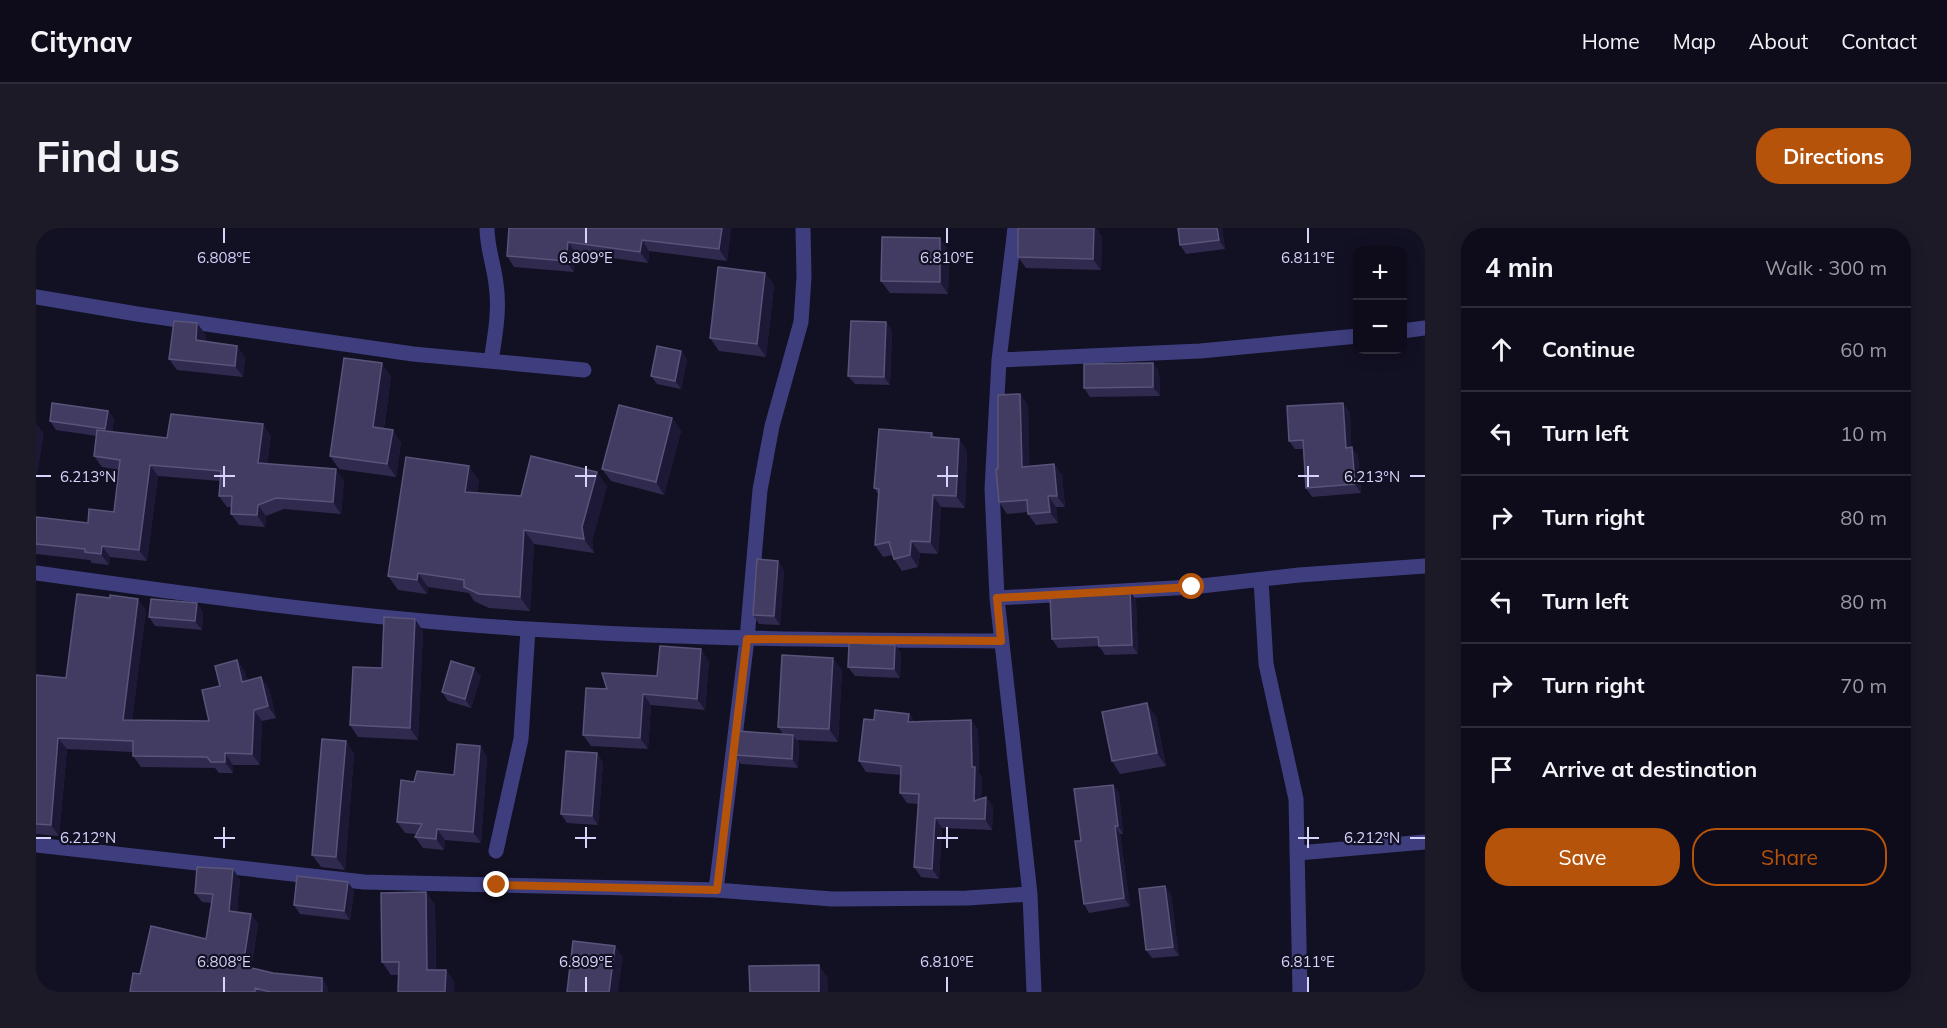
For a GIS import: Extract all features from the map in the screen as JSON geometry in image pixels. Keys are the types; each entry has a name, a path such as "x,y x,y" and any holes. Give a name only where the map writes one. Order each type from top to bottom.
{"street":[{"path":"487,228 487,244 497,286 497,321 491,361"},
{"path":"717,890 747,639 760,490 772,426 801,322 804,277 803,228"},
{"path":"1015,228 999,360 992,489 1001,641 1030,894 1034,992"},
{"path":"36,297 136,314 413,354 584,370"},
{"path":"1407,330 1425,328"},
{"path":"999,360 1200,351 1353,336"},
{"path":"997,598 1192,587 1425,566"},
{"path":"36,573 354,613 528,629 747,639 1001,641"},
{"path":"1261,580 1266,664 1296,798 1300,992"},
{"path":"496,851 521,739 528,629"},
{"path":"1298,853 1425,843"},
{"path":"36,845 364,882 717,890 832,899 967,898 1030,894"}],"building":[{"path":"509,228 722,228 719,249 642,240 640,252 568,242 566,261 507,256"},
{"path":"1018,228 1094,228 1093,259 1018,257"},
{"path":"1178,228 1217,228 1219,240 1180,245"},
{"path":"882,237 940,238 940,282 881,281"},
{"path":"718,267 765,273 757,344 710,338"},
{"path":"174,321 197,323 196,340 237,346 235,366 169,359"},
{"path":"851,321 886,322 884,377 848,376"},
{"path":"657,346 681,351 675,381 651,376"},
{"path":"344,358 382,363 373,427 393,430 387,464 330,456"},
{"path":"1153,363 1153,387 1084,388 1084,364"},
{"path":"1020,394 1022,467 1054,464 1057,496 1048,496 1050,512 1028,514 1027,500 999,502 996,469 998,469 998,395"},
{"path":"52,403 108,411 105,429 50,421"},
{"path":"1343,403 1346,448 1352,447 1355,484 1306,488 1303,440 1289,441 1287,406"},
{"path":"619,405 672,418 656,482 602,469"},
{"path":"171,414 263,424 258,463 336,469 333,502 276,498 258,505 257,515 231,514 232,496 219,496 221,471 150,465 139,550 102,546 101,554 85,552 85,549 36,544 36,517 88,523 89,509 114,512 120,460 94,456 97,430 167,438"},
{"path":"879,429 932,433 931,437 959,439 956,496 933,495 930,542 911,541 910,555 894,559 889,542 875,545 879,489 874,488"},
{"path":"531,456 597,472 582,527 584,539 524,530 520,597 479,594 464,587 464,580 418,573 417,580 388,576 406,457 469,466 465,492 521,496"},
{"path":"757,559 778,561 774,616 753,615"},
{"path":"1130,591 1132,645 1099,646 1098,637 1052,639 1050,596"},
{"path":"77,594 138,599 123,720 209,721 202,690 220,686 215,666 237,660 242,682 261,677 268,706 254,710 252,754 225,753 225,762 211,762 207,757 133,756 133,741 58,738 51,825 36,824 36,675 66,678"},
{"path":"151,599 197,603 195,621 149,617"},
{"path":"384,617 415,619 410,728 350,725 353,667 382,668"},
{"path":"849,643 895,645 894,669 848,667"},
{"path":"660,646 701,649 697,699 643,694 640,738 583,735 586,688 607,689 602,673 657,676"},
{"path":"782,655 833,658 829,729 778,727"},
{"path":"451,661 474,668 465,699 442,692"},
{"path":"1147,703 1157,753 1112,761 1102,712"},
{"path":"875,710 909,714 908,722 971,720 972,767 975,767 974,801 986,797 985,819 935,818 932,869 914,867 919,794 900,793 901,766 859,761 864,719 874,720"},
{"path":"738,731 793,735 792,759 735,755"},
{"path":"322,739 346,741 336,857 312,855"},
{"path":"457,744 480,746 473,832 437,829 436,839 415,837 422,824 397,822 401,780 414,782 417,771 454,775"},
{"path":"566,751 597,753 592,816 561,814"},
{"path":"1113,785 1118,826 1115,826 1124,898 1084,904 1075,841 1081,841 1074,789"},
{"path":"197,867 233,869 229,911 251,914 243,966 273,973 322,978 322,992 270,992 255,988 255,992 130,992 133,973 140,974 151,926 206,939 213,894 195,893"},
{"path":"297,876 348,882 344,911 294,905"},
{"path":"1165,886 1173,947 1146,950 1139,889"},
{"path":"426,892 427,970 446,970 445,992 398,992 399,962 382,962 381,893"},
{"path":"573,941 615,946 609,992 567,992"},
{"path":"819,965 819,992 750,992 749,966"}],"route":[{"path":"497,885 717,890 747,639 1001,641 997,598 1192,587"}]}
